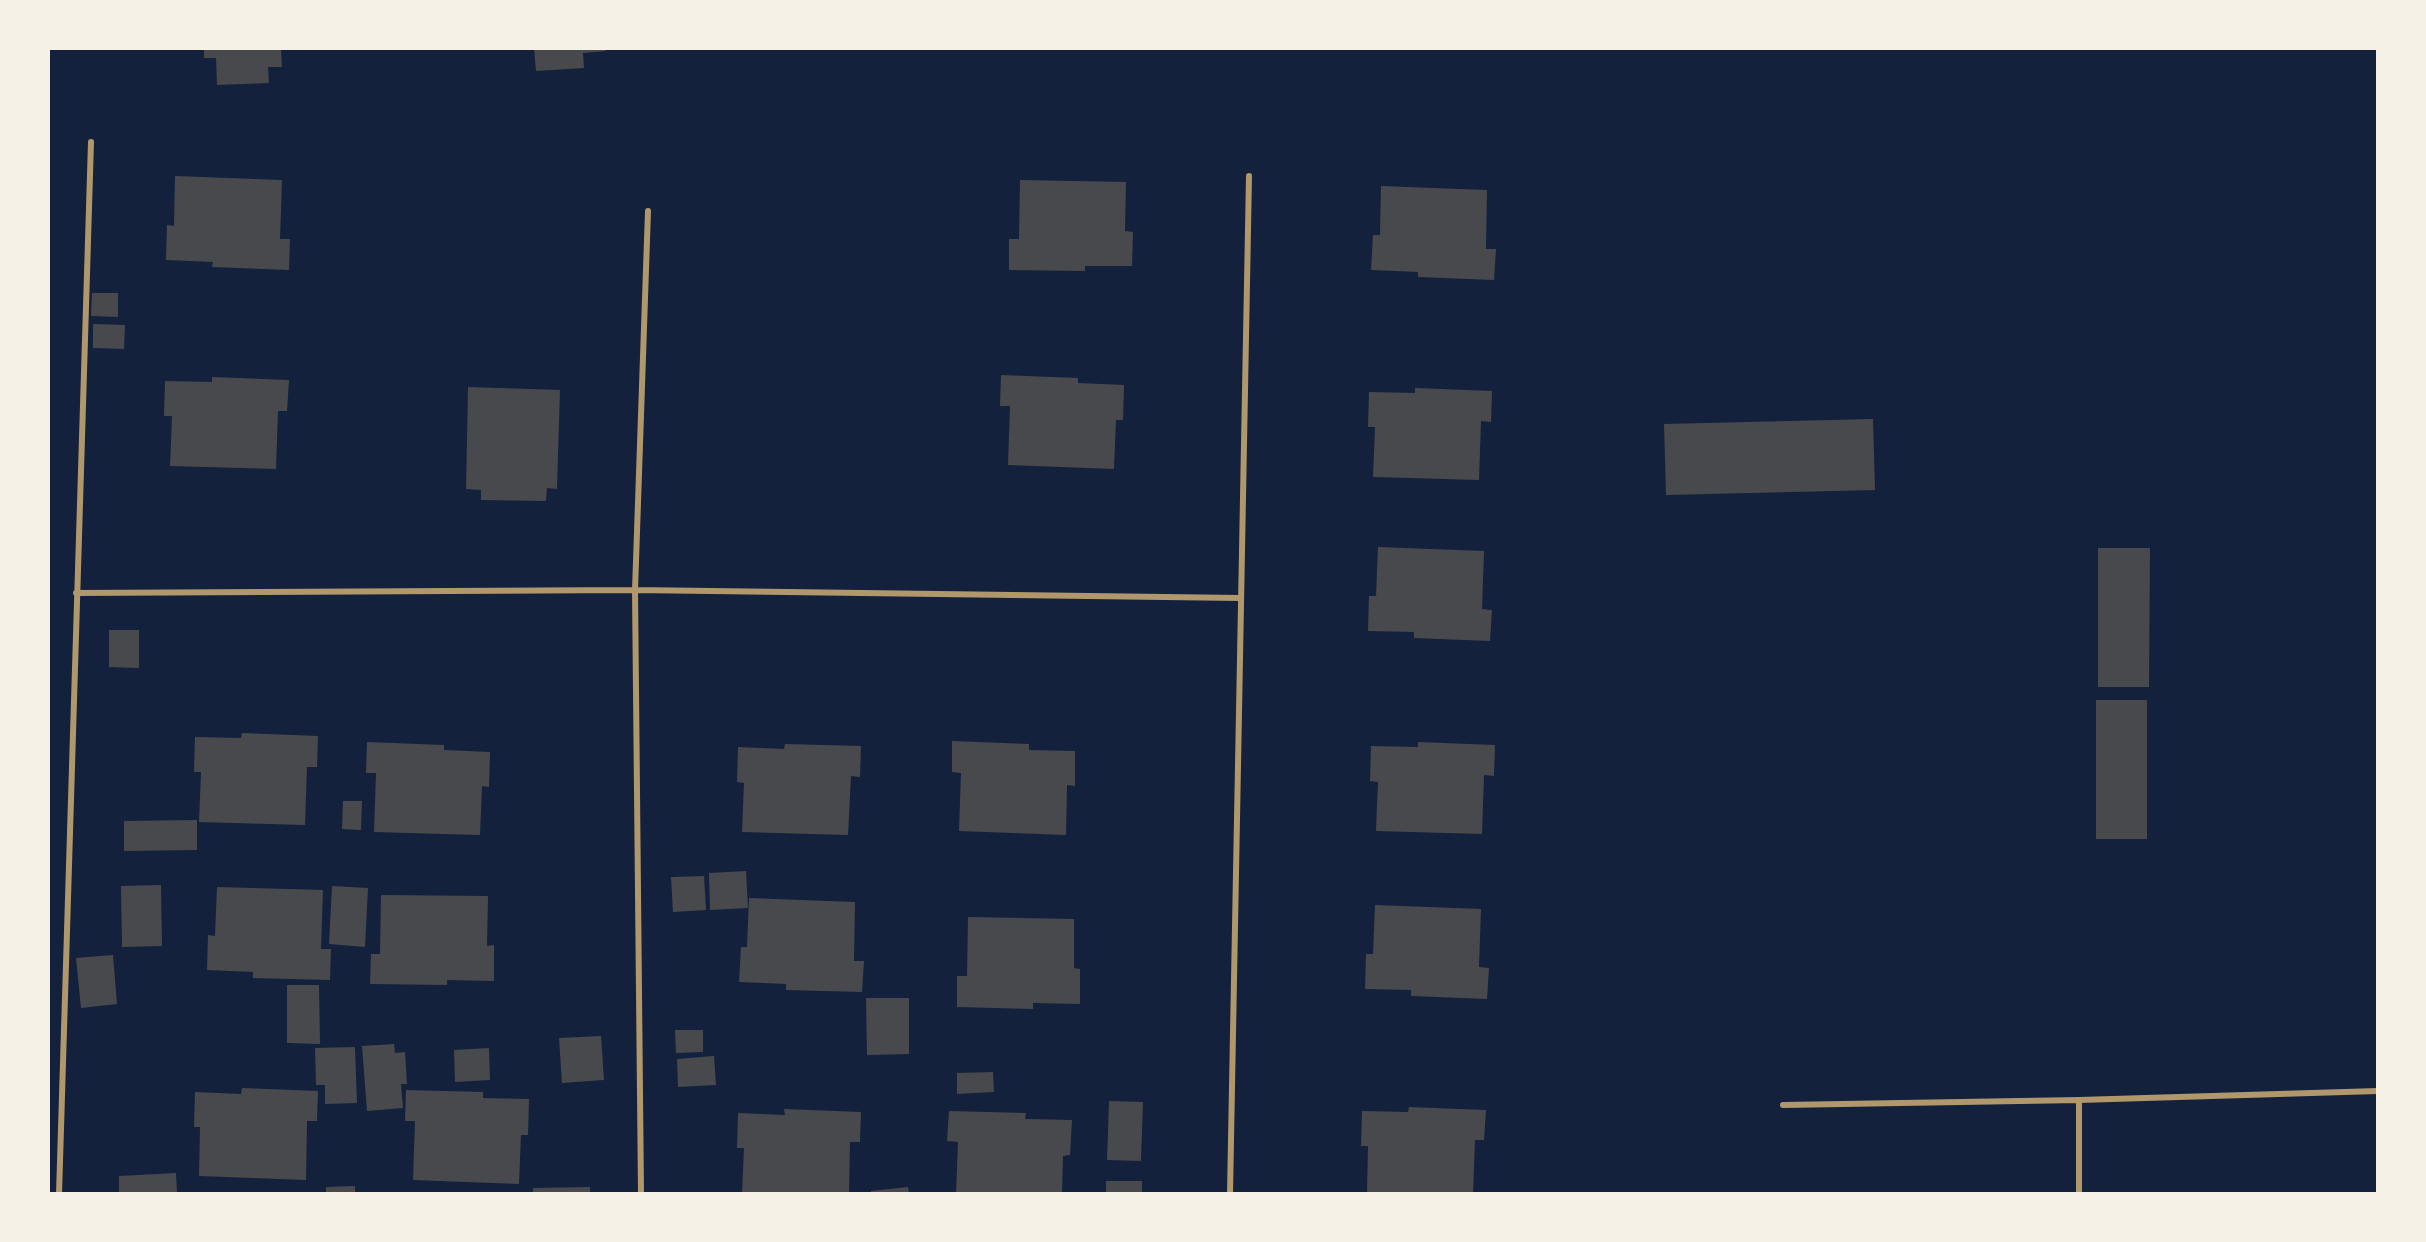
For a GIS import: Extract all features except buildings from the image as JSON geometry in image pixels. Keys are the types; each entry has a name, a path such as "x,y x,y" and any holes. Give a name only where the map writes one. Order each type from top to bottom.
{"street":[{"path":"59,1194 91,142"},
{"path":"1230,1194 1249,176"},
{"path":"641,1194 634,590 648,211"},
{"path":"76,593 634,590 1240,598"},
{"path":"1783,1105 2079,1100 2378,1091"},
{"path":"2079,1100 2079,1194"}]}
